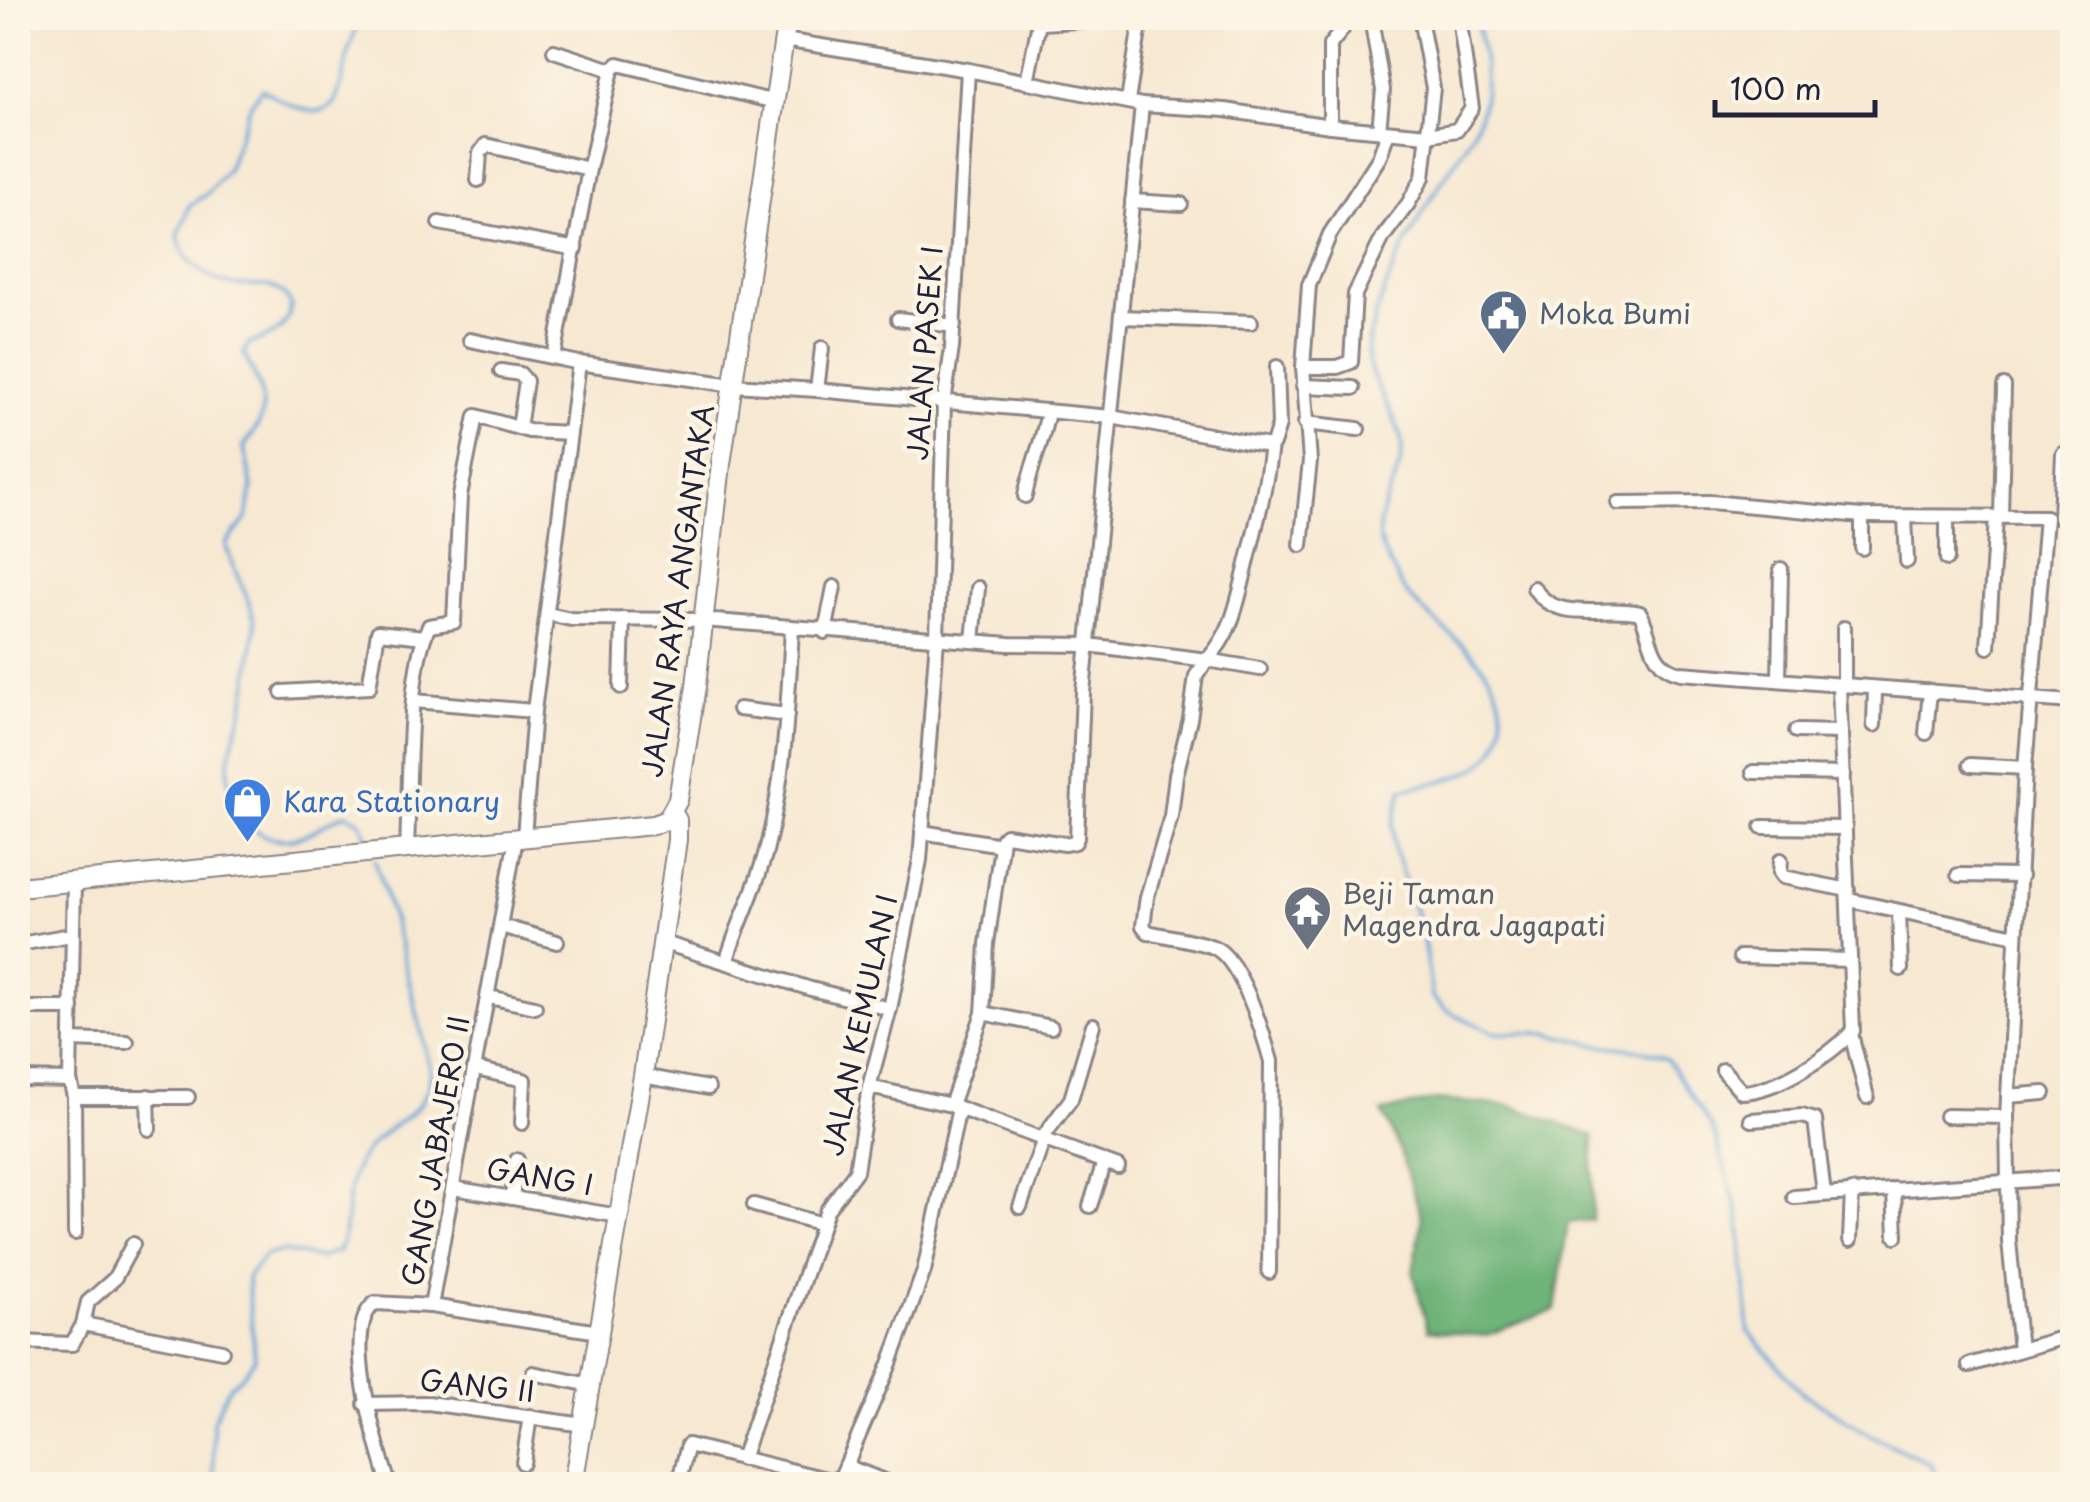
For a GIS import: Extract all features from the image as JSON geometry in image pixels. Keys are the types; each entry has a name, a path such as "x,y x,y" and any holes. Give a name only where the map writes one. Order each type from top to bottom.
{"main road":[{"name":"JALAN RAYA ANGANTAKA","path":"18,887 396,843 520,838 653,826 667,820 678,800 693,705 787,18"},
{"path":"574,1484 668,943 677,840 677,820 672,812"}],"street":[{"path":"678,1484 688,1444 835,1481 841,1477 889,1366 924,1271 955,1106 982,1013 1001,844 1006,836 1065,844 1077,838 1088,645 1132,201 1139,27 1123,18"},
{"path":"1330,126 1330,45 1342,32 1341,18"},
{"path":"1301,545 1310,461 1303,367 1309,285 1330,234 1378,158 1373,130 1381,70 1370,18"},
{"path":"1303,367 1344,366 1350,362 1355,294 1383,236 1420,183 1433,88 1420,18"},
{"path":"784,40 1135,103 1428,135 1457,130 1472,108 1458,18"},
{"path":"1027,82 1040,20 1097,20"},
{"path":"554,51 612,70"},
{"path":"554,357 589,168 612,70 618,64 775,102"},
{"name":"JALAN PASEK I","path":"937,638 944,403 954,326 968,70"},
{"path":"478,180 480,152 485,145 589,168"},
{"path":"1132,201 1181,204"},
{"path":"438,223 576,249"},
{"path":"1121,317 1251,322"},
{"path":"898,319 954,326"},
{"path":"470,340 579,363 734,385 1111,417 1271,446"},
{"path":"817,390 822,348"},
{"name":"GANG JABAJERO II","path":"579,363 520,838 461,1129 431,1306 599,1332"},
{"path":"1270,1272 1271,1061 1264,1034 1239,978 1219,950 1148,932 1142,926 1171,816 1196,676 1230,628 1258,530 1271,446 1279,425 1277,367"},
{"path":"501,371 520,374 526,380 519,428"},
{"path":"1304,386 1352,388"},
{"path":"1988,646 2004,386"},
{"path":"1025,496 1032,458 1042,448 1048,410"},
{"path":"396,843 424,637 432,624 454,622 460,496 476,416 519,428 570,433"},
{"path":"1305,422 1358,428"},
{"path":"2020,1350 2006,1180 2008,1096 2030,700 2060,518 2063,454"},
{"path":"1618,503 1711,502 1862,516 2060,518"},
{"path":"1862,516 1862,548"},
{"path":"1906,516 1907,561"},
{"path":"1947,518 1947,559"},
{"path":"1779,678 1781,568"},
{"path":"825,632 834,587"},
{"path":"973,642 978,588"},
{"path":"1534,588 1546,602 1567,608 1640,613 1649,644 1672,671 1779,678 1875,690 2072,702"},
{"path":"548,614 570,619 703,620 973,642 1088,645 1260,669"},
{"path":"621,687 623,620"},
{"path":"727,960 766,852 788,715 792,628"},
{"path":"1723,1070 1742,1092 1764,1086 1809,1067 1854,1029 1841,732 1844,628"},
{"path":"282,692 368,687 378,632 424,637"},
{"name":"JALAN KEMULAN I","path":"742,1459 822,1224 830,1204 856,1170 869,1087 890,1009 920,860 937,638"},
{"path":"1874,725 1875,690"},
{"path":"1926,733 1930,691"},
{"path":"414,702 534,710"},
{"path":"739,709 788,715"},
{"path":"1796,731 1841,732"},
{"path":"1970,765 2025,768"},
{"path":"1753,772 1843,774"},
{"path":"1762,827 1846,828"},
{"path":"922,832 1001,844"},
{"path":"1781,860 1783,877 1899,912 2016,936"},
{"path":"1958,875 2021,876"},
{"path":"74,881 70,1080 74,1096 75,1232"},
{"path":"1899,912 1900,969"},
{"path":"500,926 557,942"},
{"path":"20,944 71,935"},
{"path":"668,943 811,989 890,1009"},
{"path":"1740,957 1850,960"},
{"path":"489,997 535,1007"},
{"path":"31,1008 72,1008"},
{"path":"982,1013 1051,1027"},
{"path":"1020,1207 1048,1129 1071,1098 1093,1026"},
{"path":"1851,1034 1867,1097"},
{"path":"72,1040 126,1042"},
{"path":"476,1069 524,1080 522,1123"},
{"path":"643,1076 708,1088"},
{"path":"18,1080 70,1080"},
{"path":"869,1087 955,1106 1111,1164 1090,1206"},
{"path":"2008,1096 2044,1093"},
{"path":"74,1096 188,1097"},
{"path":"148,1096 149,1129"},
{"path":"1751,1120 1802,1116 1815,1120 1824,1194"},
{"path":"1946,1116 2007,1118"},
{"path":"512,1198 518,1160"},
{"path":"1794,1197 2072,1177"},
{"name":"GANG I","path":"454,1188 619,1216"},
{"path":"1894,1189 1896,1236"},
{"path":"1850,1240 1852,1190"},
{"path":"754,1205 822,1224"},
{"path":"18,1342 72,1344 88,1302 114,1279 133,1244"},
{"path":"389,1484 365,1404 362,1341 369,1306 431,1306"},
{"path":"82,1324 222,1351"},
{"path":"1969,1365 2072,1335"},
{"path":"533,1373 550,1380 590,1385"},
{"name":"GANG II","path":"365,1404 428,1403 584,1425"},
{"path":"523,1462 530,1416"},
{"path":"846,1466 892,1484"}],"green space":[{"path":"1437,1100 1512,1106 1593,1136 1592,1220 1568,1223 1555,1310 1484,1336 1428,1330 1413,1272 1422,1219 1400,1150 1382,1112"}],"waterway":[{"path":"362,18 352,39 337,97 329,108 315,112 262,89 251,104 227,170 208,193 189,206 178,236 185,254 207,275 235,285 273,287 291,304 283,326 248,344 244,354 258,385 263,410 244,447 252,487 247,518 226,544 255,628 244,703 228,766 231,789 248,822 263,835 297,838 346,814 360,821 371,846"},
{"path":"1476,18 1485,74 1482,108 1468,142 1395,265 1374,321 1368,352 1369,365 1398,427 1402,451 1380,522 1382,547 1408,595 1484,668 1501,704 1502,726 1490,756 1466,773 1402,789 1393,825 1395,852 1423,937 1432,997 1447,1011 1496,1033 1547,1033 1641,1050 1667,1059 1713,1129 1739,1215 1749,1332 1801,1392 1870,1435 1933,1465 1934,1484"},
{"path":"214,1484 213,1421 229,1387 255,1358 247,1278 264,1256 283,1251 320,1258 339,1251 351,1182 360,1160 381,1136 414,1111 428,1088 431,1071 375,860"}],"place":[{"name":"Moka Bumi","path":"1504,356"},
{"name":"Kara Stationary","path":"248,844"},
{"name":"Beji Taman Magendra Jagapati","path":"1307,952"}]}
